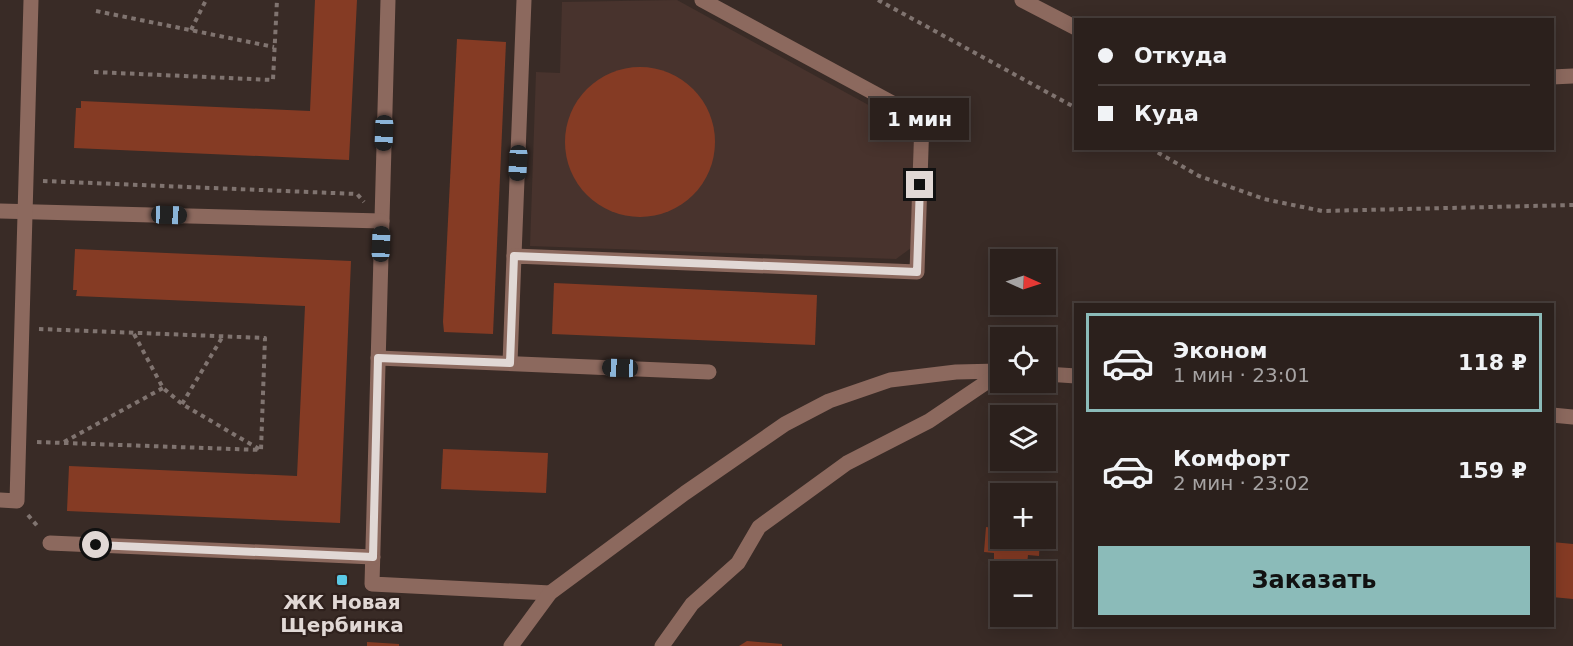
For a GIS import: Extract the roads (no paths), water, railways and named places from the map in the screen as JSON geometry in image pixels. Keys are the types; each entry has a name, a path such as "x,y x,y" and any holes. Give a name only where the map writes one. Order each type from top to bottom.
{"street":[{"path":"0,500 16,501 32,0"},
{"path":"388,0 372,584 550,593"},
{"path":"510,363 524,0"},
{"path":"514,256 917,272 922,119 702,0"},
{"path":"1022,0 1074,27"},
{"path":"1554,76 1573,76"},
{"path":"0,211 382,221"},
{"path":"378,358 709,372"},
{"path":"511,646 550,593 767,436 829,400 871,386 920,375 990,372"},
{"path":"1056,375 1074,376"},
{"path":"662,646 692,604 738,563 759,527 847,463 929,420 990,379"},
{"path":"1554,415 1573,417"},
{"path":"50,543 373,557"}],"place":[{"name":"ЖК Новая Щербинка","path":"342,580"}]}
